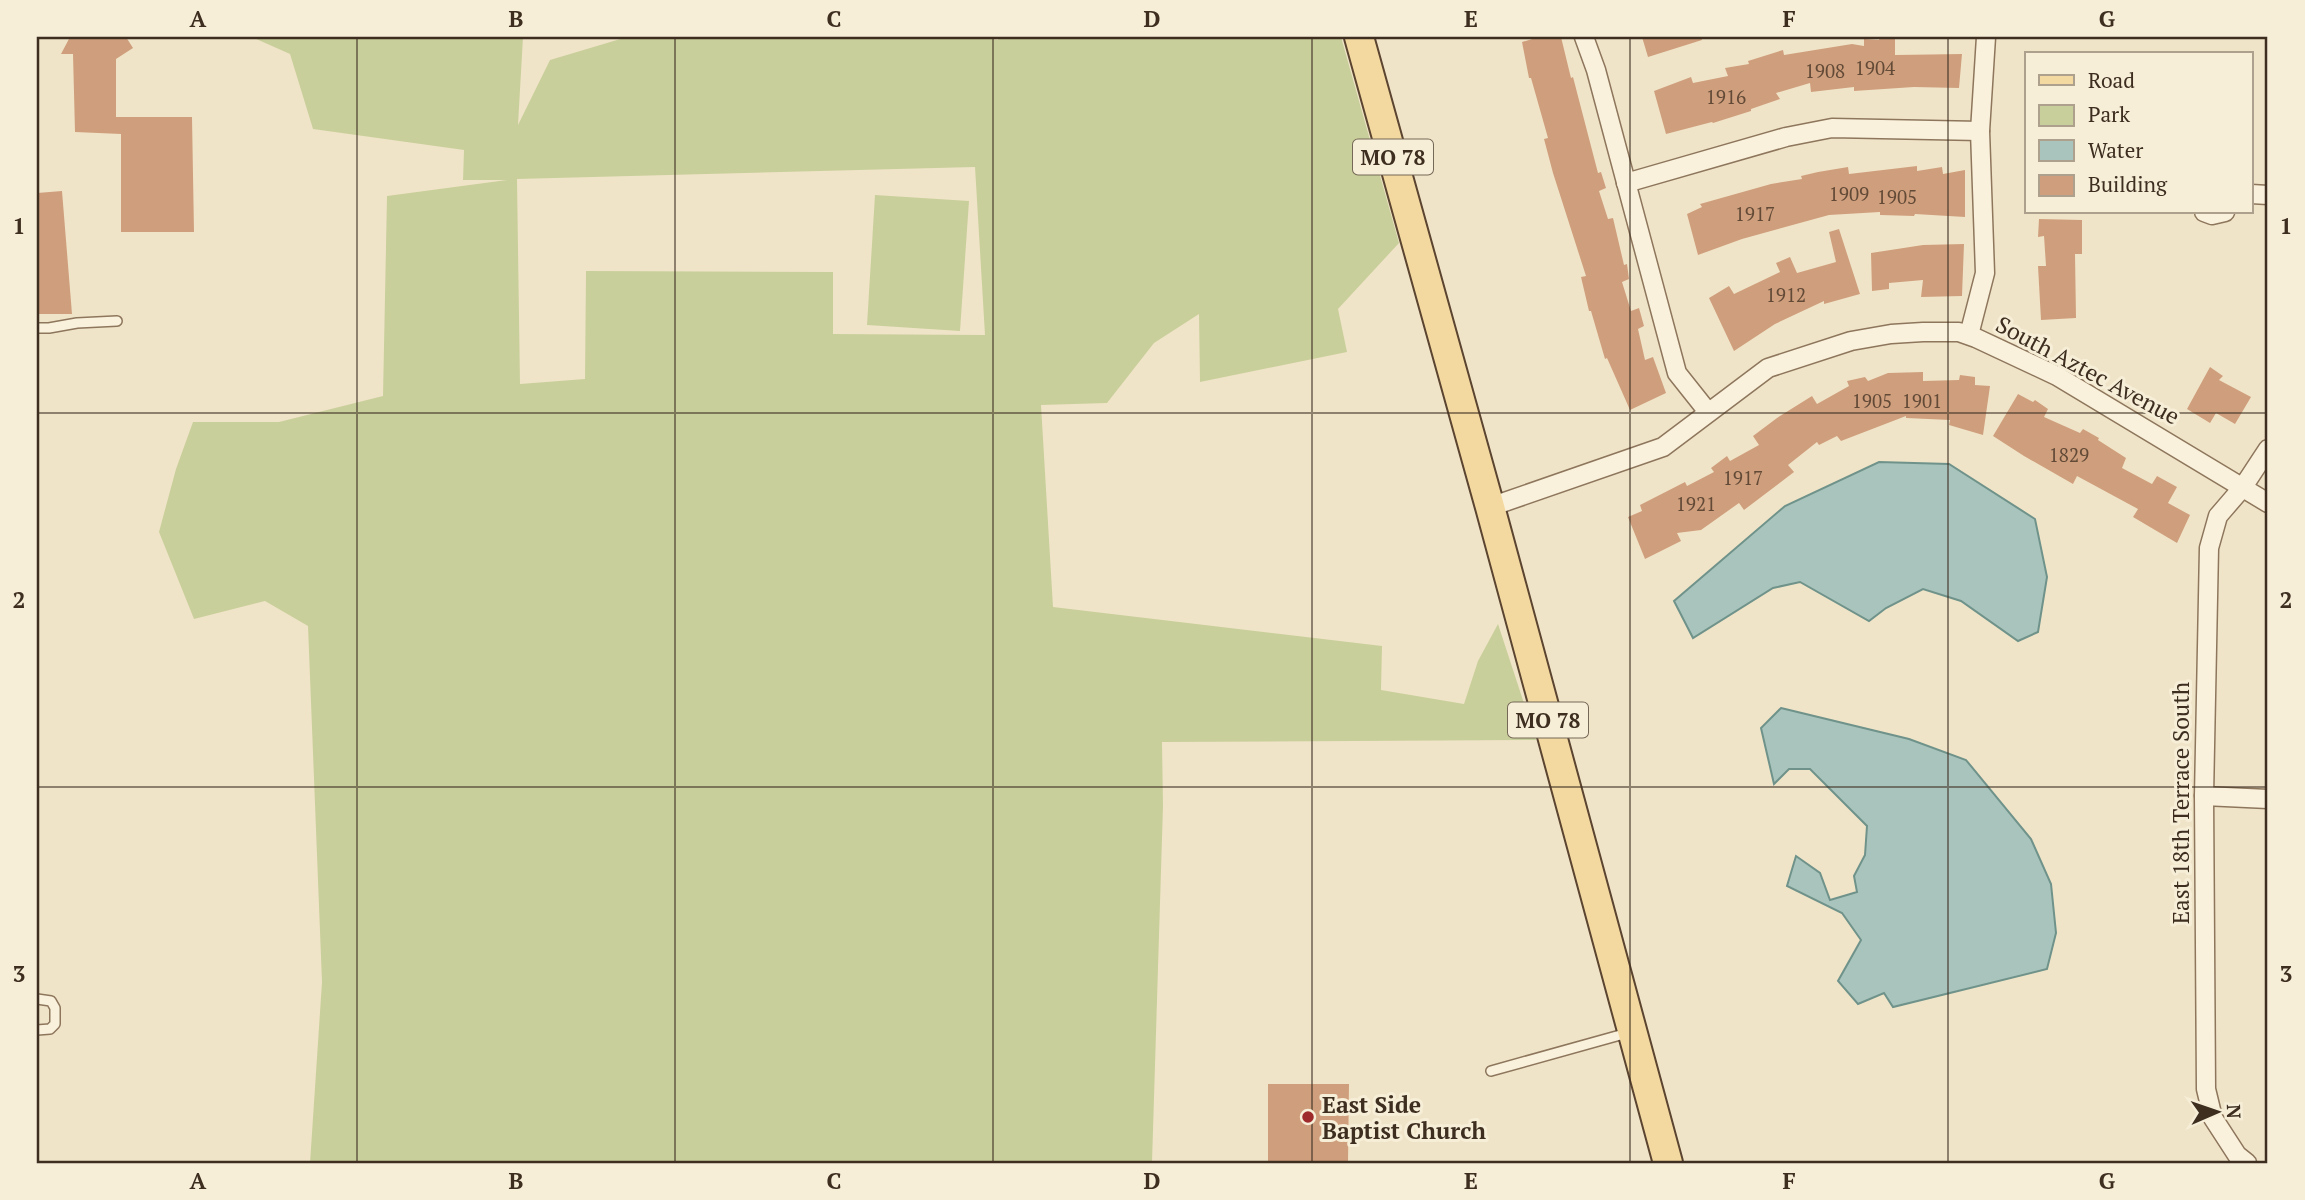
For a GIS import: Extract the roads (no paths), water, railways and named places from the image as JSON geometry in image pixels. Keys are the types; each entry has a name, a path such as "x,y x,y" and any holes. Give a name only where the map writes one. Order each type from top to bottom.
{"main road":[{"name":"MO 78","path":"1359,37 1668,1163"}],"street":[{"path":"1584,37 1596,70 1677,373 1708,412"},
{"path":"1969,335 1985,273 1980,131 1986,43"},
{"path":"1626,183 1786,138 1832,128 1980,131"},
{"name":"South Aztec Avenue","path":"1490,507 1663,447 1768,368 1851,341 1891,334 1959,332 2057,376 2268,503"},
{"name":"East 18th Terrace South","path":"2247,1163 2237,1155 2213,1118 2206,1089 2204,796 2208,548 2218,516 2243,488 2268,449"},
{"path":"2204,796 2268,799"}],"lane":[{"path":"37,328 117,321"},
{"path":"37,999 51,1001 55,1008 55,1024 50,1029 37,1030"},
{"path":"1491,1071 1632,1032"}],"water":[{"path":"1879,462 1949,464 2035,519 2047,577 2038,632 2018,641 1961,601 1923,589 1886,608 1869,621 1800,582 1773,588 1693,638 1674,601 1785,506"},
{"path":"1781,708 1909,739 1966,760 2031,839 2051,884 2056,933 2047,969 1893,1007 1884,993 1858,1004 1838,981 1861,940 1842,913 1787,886 1796,856 1820,873 1830,900 1857,892 1854,876 1865,855 1867,826 1810,769 1789,769 1774,784 1761,728"}],"place":[{"name":"East Side Baptist Church","path":"1308,1117"}]}
